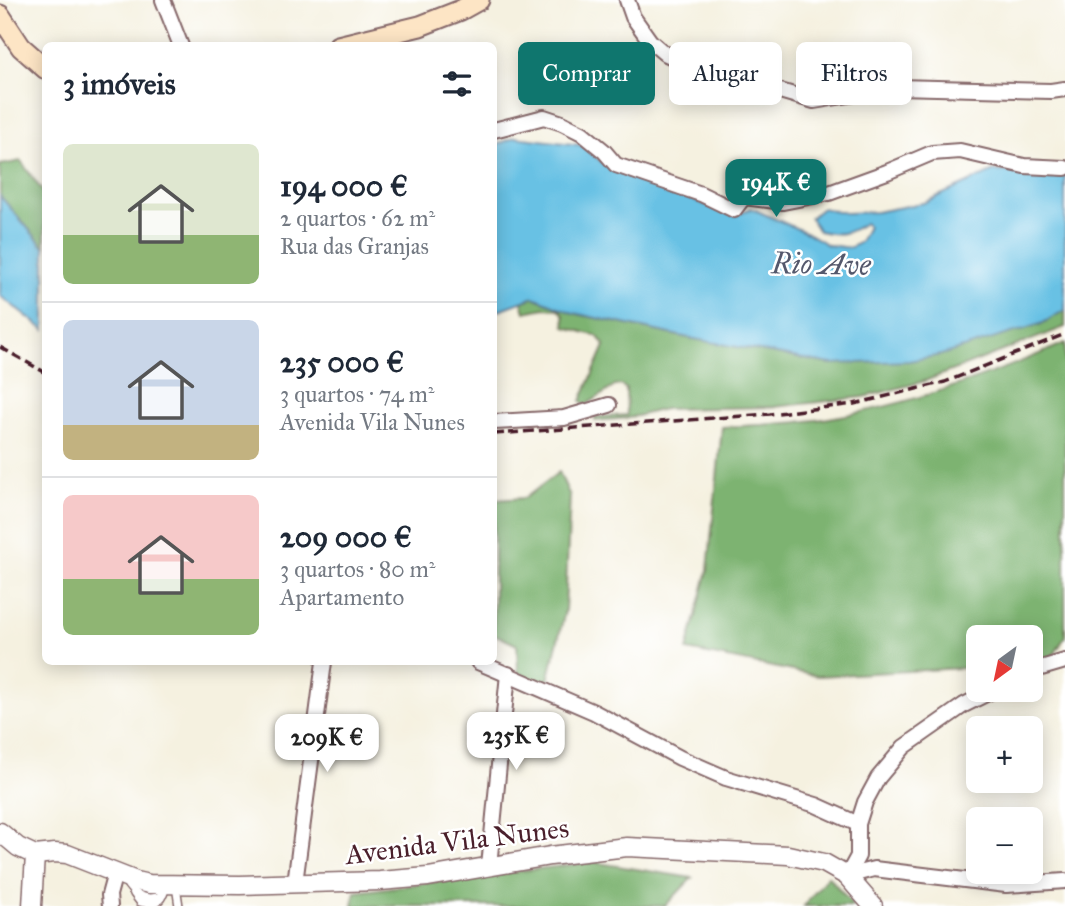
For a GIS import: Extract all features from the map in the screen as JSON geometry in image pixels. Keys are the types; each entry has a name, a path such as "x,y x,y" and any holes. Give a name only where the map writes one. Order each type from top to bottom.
{"main road":[{"path":"355,42 421,26 479,0"},
{"path":"0,15 21,47 42,66"}],"street":[{"path":"163,0 179,42"},
{"path":"628,0 632,17 649,41 664,53 688,64 814,101 897,87 1051,91 1065,89"},
{"path":"497,129 544,117 562,123 582,133 616,165 701,194 734,210 744,197 783,202 829,193 932,153 960,151 1024,166 1065,168"},
{"path":"497,422 564,418 609,405"},
{"path":"1043,667 1065,661"},
{"path":"295,883 324,665"},
{"path":"486,665 594,712 680,758 726,778 816,806 858,824"},
{"path":"489,866 508,674"},
{"path":"846,876 858,856 858,824 865,802 878,778 904,747 970,702"},
{"path":"0,832 18,847 35,855 32,906"},
{"name":"Avenida Vila Nunes","path":"35,855 67,854 124,880 169,888 428,877 627,847 788,855 824,863 846,876 873,906"},
{"path":"846,876 874,869 1006,885 1065,881"},
{"path":"110,906 109,895 124,880"}],"lane":[{"path":"169,888 179,906"}],"green space":[{"path":"21,161 42,191 42,245 0,196 0,165"},
{"path":"534,297 573,313 831,364 1041,324 1065,310 1065,327 925,381 864,397 774,407 664,409 629,418 595,421 595,417 627,415 626,389 621,385 615,386 586,405 581,401 605,346 597,336 565,327 564,315 559,309 545,308 525,312 522,302"},
{"path":"1065,343 1065,637 1052,658 1043,661 1043,625 966,625 964,668 818,676 687,650 708,570 722,427 816,420 859,412 919,397 1008,367"},
{"path":"559,472 570,496 565,611 547,685 518,673 517,645 497,635 497,500 525,498"},
{"path":"593,862 692,878 665,906 353,906 355,892"},
{"path":"828,876 854,906 804,906"}],"water":[{"name":"Rio Ave","path":"515,137 581,145 609,168 735,216 751,208 828,245 850,248 860,242 868,227 865,223 838,234 819,231 810,218 822,208 846,213 876,212 923,203 994,171 1065,173 1065,310 1041,324 941,355 909,361 831,364 573,313 534,297 497,311 497,145"},
{"path":"0,196 42,245 42,328 0,296"}],"railway":[{"path":"497,434 770,414 854,404 945,382 1065,334"},
{"path":"0,347 42,371"}]}
